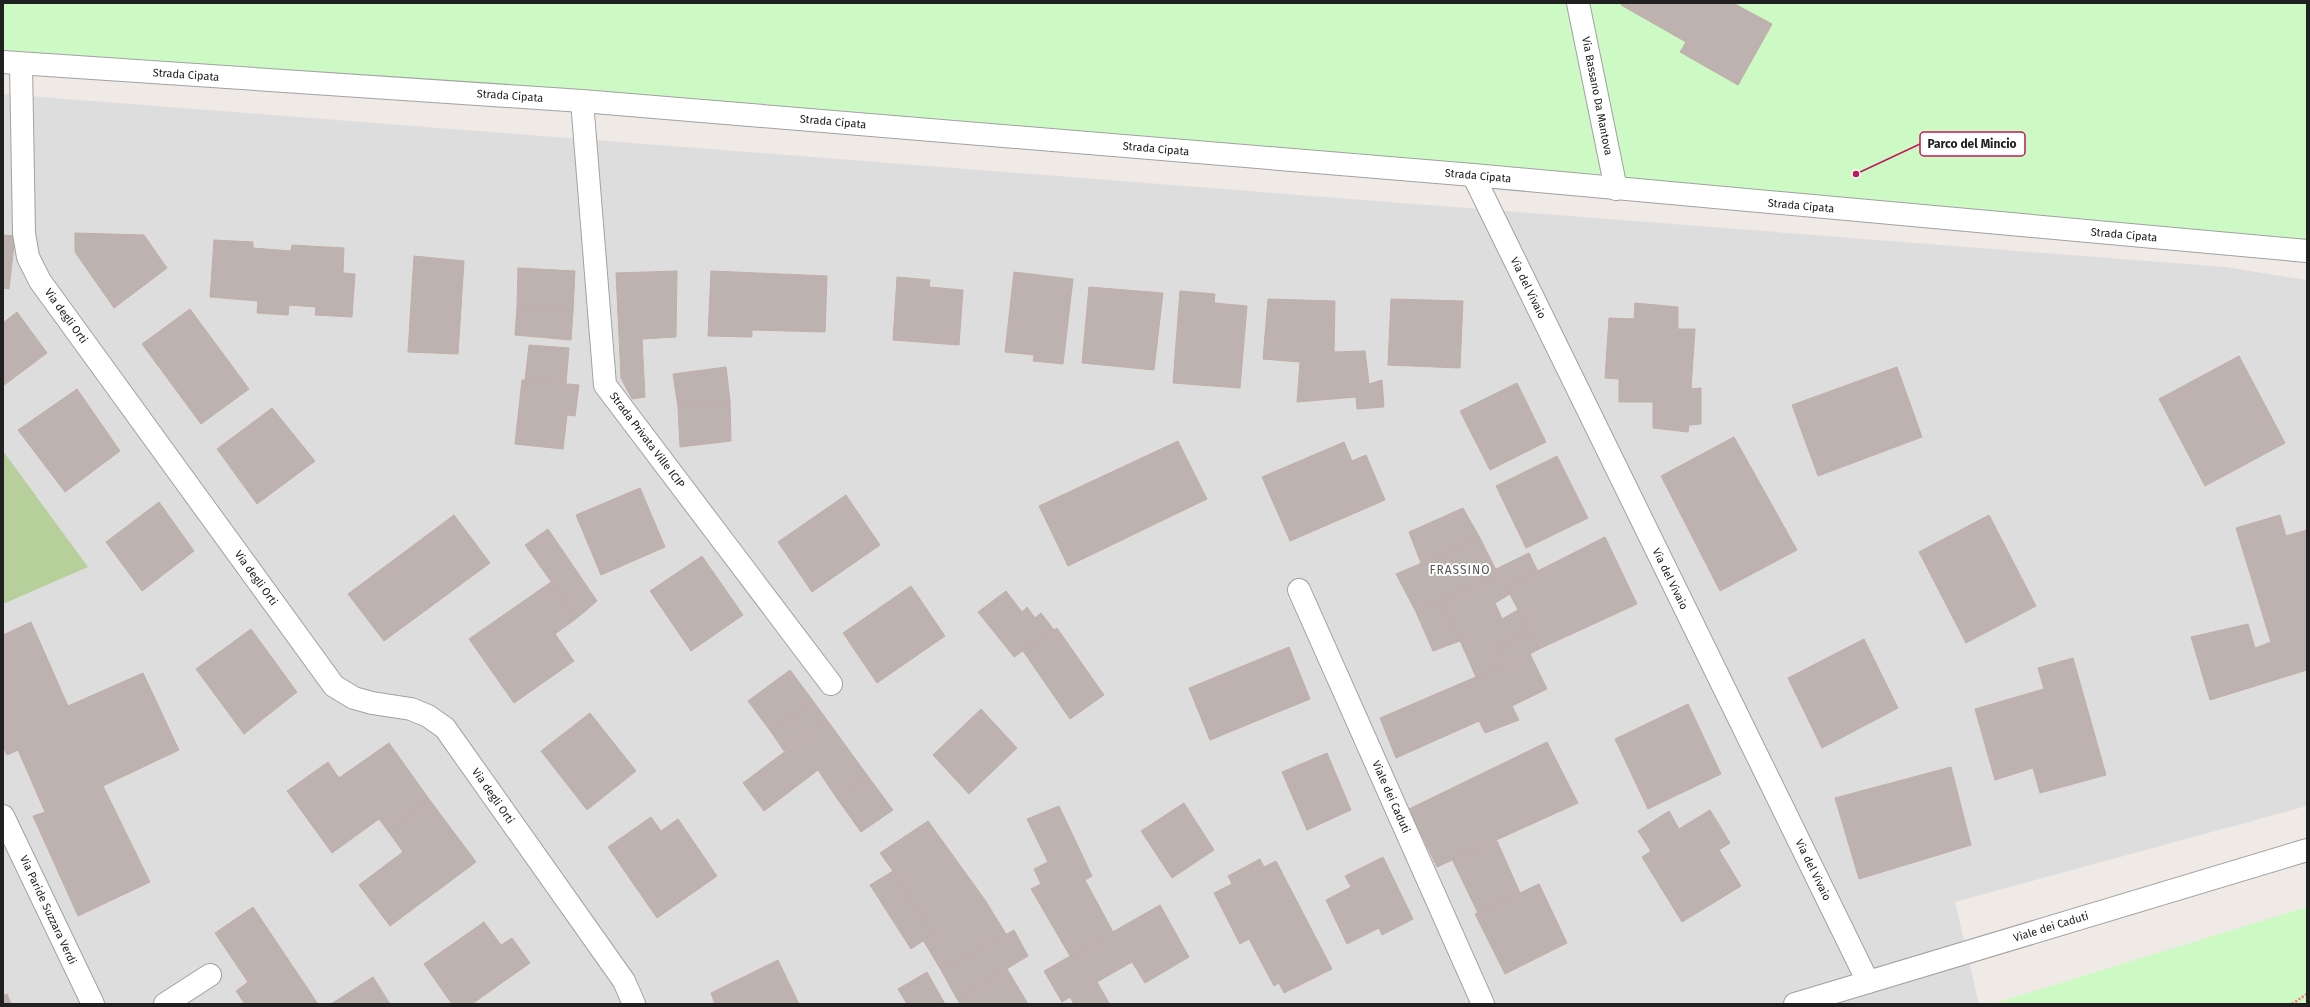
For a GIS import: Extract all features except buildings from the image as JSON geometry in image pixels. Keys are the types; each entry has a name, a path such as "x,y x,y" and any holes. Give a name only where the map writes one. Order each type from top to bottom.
{"street":[{"name":"Via Bassano Da Mantova","path":"1578,3 1616,189"},
{"name":"Strada Cipata","path":"12,63 582,101 1473,176 2307,251"},
{"name":"Via degli Orti","path":"12,63 24,234 28,257 40,281 334,686 354,698 366,702 411,709 428,716 445,728 624,981 634,1004"},
{"name":"Strada Privata Ville ICIP","path":"582,101 605,385 831,684"},
{"name":"Via del Vivaio","path":"1473,176 1868,982"},
{"name":"Viale dei Caduti","path":"1299,590 1483,1004"},
{"name":"Via Paride Suzzara Verdi","path":"3,816 93,1004"},
{"name":"Viale dei Caduti","path":"1795,1004 2307,850"},
{"path":"165,1004 210,975"}],"path":[{"path":"2292,1004 2307,994"}],"shaded area":[{"path":"3,94 2225,267 2307,280 2307,806 1955,902 1979,1004 3,1004"}],"green space":[{"path":"3,3 2307,3 2307,251 3,60"},
{"path":"3,451 88,567 3,604"},
{"path":"2307,907 2307,1004 1992,1004"}],"place":[{"name":"Parco del Mincio","path":"1856,174"}],"district":[{"name":"FRASSINO","path":"1460,570"}]}
